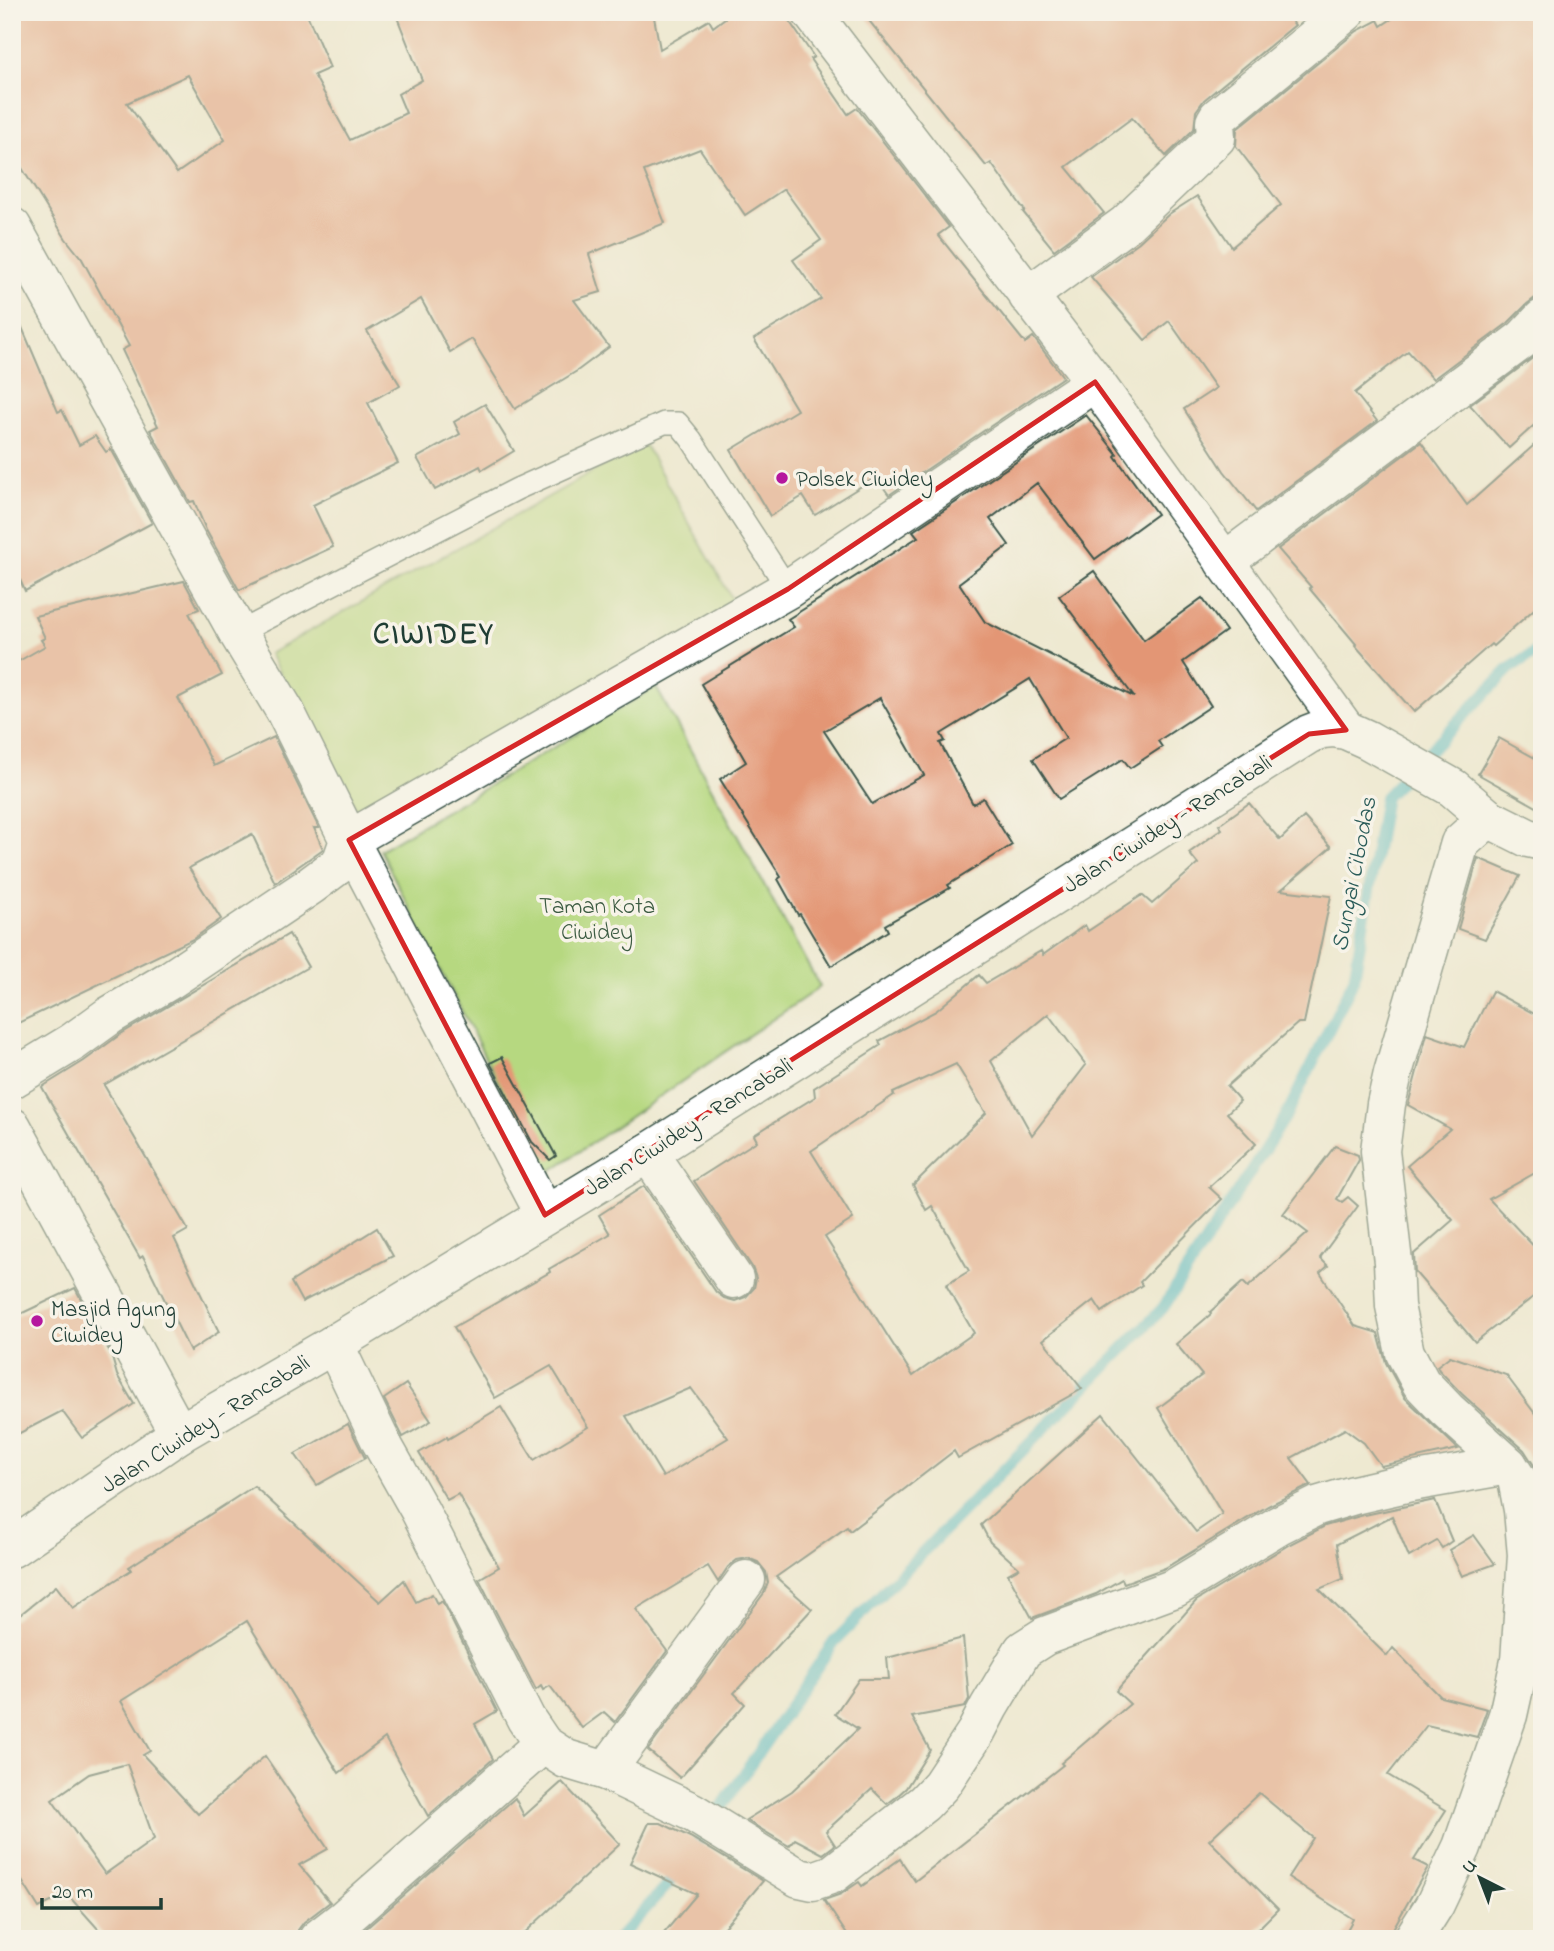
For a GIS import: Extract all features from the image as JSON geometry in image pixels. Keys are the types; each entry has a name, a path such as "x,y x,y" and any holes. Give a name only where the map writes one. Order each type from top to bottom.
{"main road":[{"path":"811,12 1095,382 1224,562 1357,735 1453,788 1488,818 1528,838 1542,841"},
{"path":"1028,296 1126,224 1216,138 1215,122 1218,117 1346,12"},
{"path":"12,227 238,633 285,711 349,840 545,1215"},
{"path":"1224,562 1523,339 1542,319"},
{"path":"12,1079 170,980 310,886 341,863 349,840 788,589 1095,382"},
{"name":"Jalan Ciwidey - Rancabali","path":"12,1548 179,1434 648,1153 1309,734 1333,728 1357,735"},
{"path":"1413,1939 1435,1904 1462,1847 1508,1715 1520,1661 1527,1555 1517,1479 1508,1465 1447,1410 1421,1382 1405,1353 1395,1306 1393,1262 1380,1151 1393,1073 1460,843 1488,818"},
{"path":"12,1127 179,1434"},
{"path":"648,1153 734,1279"},
{"path":"334,1343 381,1442 420,1511 526,1719 543,1744 566,1759 606,1771 692,1812 799,1878 813,1881 833,1874 925,1802 941,1785 976,1732 1023,1650 1045,1636 1175,1588 1279,1525 1317,1506 1354,1494 1508,1465"},
{"path":"606,1771 746,1580"},
{"path":"318,1939 543,1744"}],"lane":[{"path":"238,633 517,489 664,424 678,423 691,439 788,589"}],"highlighted area":[{"path":"1095,382 1346,730 1309,734 545,1215 349,840 788,589"}],"green space":[{"path":"644,443 736,606 361,818 269,654"},
{"name":"Taman Kota Ciwidey","path":"656,687 820,987 545,1175 380,850"}],"building":[{"path":"12,12 306,12 330,68 314,75 350,140 406,113 398,94 422,80 395,12 653,12 660,49 709,20 713,27 733,12 783,12 814,57 810,59 848,114 857,108 949,227 938,235 1025,343 1033,337 1063,377 889,495 876,477 815,515 803,496 770,516 731,450 797,410 754,339 821,299 793,260 821,240 784,189 745,215 700,149 644,171 665,223 589,254 601,292 574,300 609,347 577,371 515,409 472,339 450,352 421,299 367,331 400,385 368,403 398,463 313,505 333,547 239,590 206,530 194,501 190,502 150,430 158,426 122,350 129,346 82,259 66,239 12,152","holes":["188,75 225,140 177,173 127,103"]},
{"path":"862,12 1284,12 1295,25 1204,100 1196,111 1194,129 1166,156 1132,118 1066,167 1104,213 1054,250 1023,212 1025,211 991,163 986,166"},
{"path":"1402,12 1542,12 1542,298 1535,298 1508,323 1433,379 1408,351 1355,393 1377,421 1256,511 1224,471 1184,409 1216,388 1169,321 1145,340 1091,277 1139,242 1169,214 1197,196 1232,247 1281,205 1236,146 1237,129 1357,31 1378,20 1381,26"},
{"path":"12,304 58,412 62,410 79,445 95,436 106,452 111,449 152,523 25,591 12,562"},
{"path":"1542,351 1542,418 1509,448 1470,405"},
{"path":"485,404 514,451 482,470 480,466 435,490 417,458 460,434 454,422"},
{"path":"1086,415 1117,454 1115,456 1157,514 1095,559 1037,483 990,519 1009,545 959,583 985,622 1134,697 1059,596 1094,571 1144,640 1202,598 1226,631 1183,662 1211,706 1158,741 1162,747 1130,768 1123,759 1059,799 1033,759 1066,738 1030,679 941,734 945,741 940,743 973,804 983,798 1012,845 948,885 950,888 885,925 888,931 831,966 800,914 798,915 778,879 781,877 720,779 746,762 701,684 794,627 788,619 918,537 913,531","holes":["880,698 924,775 872,804 824,731"]},
{"path":"1542,438 1542,602 1414,712 1355,645 1278,549 1421,442 1467,505"},
{"path":"184,581 199,609 189,613 222,675 178,698 214,766 274,737 319,828 314,828 323,849 275,883 252,834 189,868 221,919 193,939 12,1026 12,665 45,646 41,640 45,638 35,616"},
{"path":"1499,738 1542,762 1542,810 1478,774"},
{"path":"1249,803 1280,840 1304,817 1331,847 1281,890 1331,896 1304,1023 1298,1023 1227,1086 1240,1101 1227,1113 1256,1144 1209,1187 1222,1199 1140,1282 1142,1285 1102,1312 1094,1300 1043,1340 1082,1389 958,1458 954,1451 850,1531 847,1527 776,1577 812,1609 734,1693 745,1704 680,1778 648,1750 764,1593 768,1583 766,1572 758,1562 748,1558 737,1560 728,1567 718,1582 708,1566 636,1609 667,1651 615,1722 604,1712 582,1728 550,1686 543,1690 541,1686 536,1690 479,1579 499,1567 458,1494 447,1500 419,1453 501,1407 534,1460 588,1427 551,1366 495,1398 454,1327 610,1234 599,1215 644,1186 716,1292 735,1301 746,1297 754,1288 756,1278 752,1267 694,1181 757,1141 754,1135 815,1097 814,1088 881,1045 879,1041 936,1011 979,975 986,983 1041,951 1043,955 1085,925 1088,931 1142,895 1152,904 1198,864 1189,853 1222,829 1219,825","holes":["1048,1014 1086,1065 1032,1135 991,1061","956,1064 986,1113 913,1185 926,1210 932,1206 969,1271 946,1285 974,1333 913,1376 825,1237 853,1219 811,1151 894,1095 893,1093","691,1388 728,1438 663,1477 626,1416"]},
{"path":"1478,858 1520,876 1485,939 1458,929"},
{"path":"289,934 308,967 104,1085 188,1230 174,1238 219,1332 190,1351 143,1256 140,1258 42,1087 121,1034"},
{"path":"1492,991 1542,1018 1542,1169 1489,1199 1542,1255 1542,1290 1475,1342 1415,1272 1414,1254 1453,1220 1407,1166 1450,1129 1408,1105 1427,1034 1464,1047"},
{"path":"502,1057 556,1156 550,1160 532,1142 490,1063"},
{"path":"1335,1146 1358,1155 1359,1160 1337,1199 1342,1202 1348,1197 1358,1206 1320,1258 1328,1266 1320,1273 1355,1326 1378,1333 1386,1363 1405,1398 1458,1449 1381,1466 1364,1443 1345,1429 1291,1458 1311,1485 1268,1506 1165,1568 1124,1583 1122,1579 1096,1594 1032,1618 1008,1574 1019,1568 990,1542 981,1525 1103,1414 1196,1532 1222,1514 1158,1408 1202,1375 1176,1344 1243,1282 1248,1287 1308,1233 1283,1214"},
{"path":"377,1228 393,1256 302,1302 291,1282"},
{"path":"75,1288 111,1354 117,1375 134,1404 82,1438 62,1411 12,1437 12,1318"},
{"path":"1450,1356 1506,1375 1542,1423 1542,1484 1524,1450 1439,1370 1437,1366"},
{"path":"406,1384 431,1421 403,1437 384,1399"},
{"path":"348,1424 365,1458 317,1485 295,1454"},
{"path":"254,1486 380,1602 404,1580 416,1602 432,1594 437,1604 442,1601 497,1711 475,1724 493,1759 428,1816 385,1738 339,1773 247,1621 121,1701 150,1751 143,1755 198,1814 265,1756 328,1849 299,1865 330,1902 304,1922 298,1930 297,1939 107,1939 67,1894 39,1908 12,1865 12,1621 56,1586 73,1608 131,1570 129,1567","holes":["127,1764 154,1839 105,1874 52,1800 89,1774"]},
{"path":"1435,1500 1452,1541 1442,1548 1437,1541 1409,1557 1392,1516 1337,1544 1343,1579 1319,1589 1387,1656 1393,1648 1441,1697 1487,1709 1477,1737 1427,1725 1388,1775 1446,1810 1414,1860 1428,1867 1390,1939 1342,1939 1353,1919 1288,1877 1313,1838 1259,1793 1209,1840 1278,1909 1248,1939 850,1939 824,1900 841,1894 859,1882 862,1886 900,1859 915,1881 1063,1765 1061,1763 1130,1704 1116,1691 1196,1601 1325,1526"},
{"path":"1474,1535 1495,1564 1462,1576 1449,1550"},
{"path":"963,1638 969,1699 965,1707 912,1717 930,1750 906,1788 895,1798 887,1804 872,1789 826,1831 835,1845 823,1854 795,1839 789,1846 746,1820 792,1791 858,1729 835,1714 859,1679 889,1679 887,1658"},
{"path":"562,1782 620,1844 518,1939 354,1939 515,1798 524,1816"},
{"path":"649,1823 661,1823 690,1837 763,1881 714,1939 659,1939 697,1894 630,1863"}],"waterway":[{"name":"Sungai Cibodas","path":"618,1939 671,1881 834,1642 1163,1308 1286,1116 1354,979 1385,797 1509,669 1542,648"}],"place":[{"name":"Polsek Ciwidey","path":"782,478"},
{"name":"Masjid Agung Ciwidey","path":"37,1321"}],"district":[{"name":"CIWIDEY","path":"434,633"}]}
